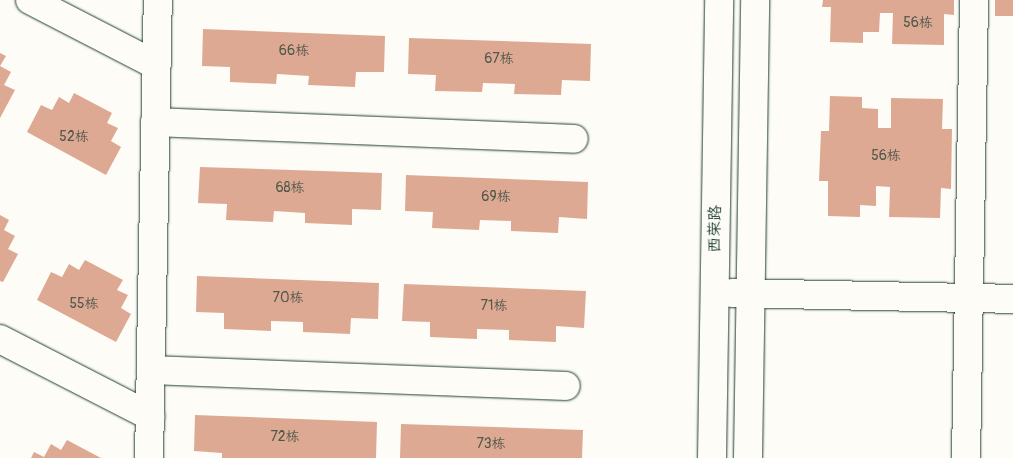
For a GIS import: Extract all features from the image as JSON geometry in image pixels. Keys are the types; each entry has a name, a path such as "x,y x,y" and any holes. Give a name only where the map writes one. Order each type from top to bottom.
{"street":[{"path":"30,0 156,66"},
{"path":"149,458 158,0"},
{"name":"西荣路","path":"712,458 719,0"},
{"path":"748,458 755,0"},
{"path":"966,458 974,0"},
{"path":"156,122 574,138"},
{"path":"714,293 1013,299"},
{"path":"0,339 150,416"},
{"path":"151,370 566,386"}],"building":[{"path":"823,0 954,0 954,15 944,14 944,45 892,44 893,13 880,13 879,32 863,32 863,43 830,42 831,7 822,7"},
{"path":"995,0 1013,0 1013,16 995,16"},
{"path":"203,29 385,36 384,72 356,72 355,87 308,85 309,76 277,74 276,84 230,82 230,67 202,66"},
{"path":"409,38 591,44 590,81 562,80 561,95 514,94 515,84 483,83 482,92 435,91 436,75 408,74"},
{"path":"0,53 6,56 0,66"},
{"path":"0,66 11,72 4,85 15,90 0,118"},
{"path":"74,93 112,113 107,123 118,128 111,141 121,147 106,175 27,132 41,105 52,110 59,97 69,103"},
{"path":"830,96 862,97 862,108 878,109 878,128 891,128 891,98 943,99 942,129 952,129 951,189 941,188 940,218 889,217 890,187 876,186 876,206 860,205 860,217 828,216 828,181 819,181 821,131 829,131"},
{"path":"200,167 382,173 381,210 352,209 352,225 305,223 305,213 274,211 273,222 226,220 227,204 198,203"},
{"path":"406,175 588,182 587,219 559,217 558,233 511,231 511,221 480,220 479,230 432,228 433,212 405,211"},
{"path":"0,215 9,220 4,230 15,236 8,249 18,254 3,282 0,281"},
{"path":"85,260 123,280 117,290 128,295 121,308 131,314 116,342 37,300 51,272 62,277 69,264 79,270"},
{"path":"197,276 379,283 378,319 351,318 350,334 303,332 303,322 271,321 271,331 224,329 224,313 196,312"},
{"path":"404,284 586,291 584,328 556,326 556,342 509,340 509,330 477,329 477,339 430,337 430,322 402,321"},
{"path":"195,415 377,422 376,458 222,458 222,453 194,451"},
{"path":"401,424 583,430 582,458 400,458"},
{"path":"67,440 101,458 31,458 34,452 44,457 51,444 61,450"}]}
